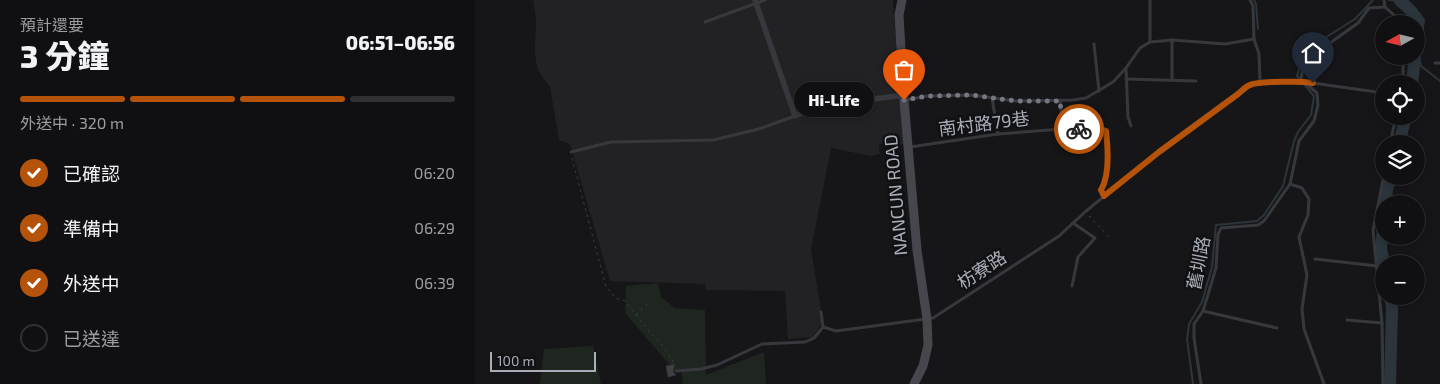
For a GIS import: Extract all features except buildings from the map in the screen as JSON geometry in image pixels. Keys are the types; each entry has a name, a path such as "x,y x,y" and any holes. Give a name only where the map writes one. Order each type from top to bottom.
{"street":[{"name":"NANCUN ROAD","path":"903,0 899,15 904,98 917,250 927,319 928,344 923,366 915,384"},
{"path":"756,1 795,116 819,106 904,98"}],"lane":[{"path":"705,22 756,1 765,0"},
{"path":"1149,42 1150,0"},
{"path":"1250,0 1253,6 1255,39 1259,54 1260,83 1305,82 1375,91"},
{"path":"1384,0 1385,7 1394,15"},
{"path":"1305,82 1301,79 1303,67 1323,48 1358,23 1369,8 1385,7"},
{"path":"904,98 971,95 1016,101 1060,101 1086,98 1113,82 1140,48 1149,42 1172,40 1225,44 1255,39"},
{"path":"1172,40 1172,80"},
{"path":"1094,44 1099,91"},
{"path":"1435,62 1440,64"},
{"path":"1126,68 1128,117 1131,126"},
{"path":"1126,79 1196,81"},
{"name":"舊圳路","path":"1201,384 1193,324 1203,311 1216,268 1218,234 1221,228 1258,225 1264,221 1290,184 1299,141 1313,121 1318,104 1317,93 1305,82"},
{"name":"枋寮路","path":"823,328 836,331 933,318 1059,236 1104,196 1159,152 1249,85 1260,83"},
{"path":"992,98 998,134"},
{"path":"1060,101 1063,129"},
{"path":"571,152 611,142 713,140 759,129 795,116"},
{"name":"南村路79巷","path":"908,147 998,134 1098,128 1106,131 1108,149 1104,184 1101,190 1104,196"},
{"path":"1290,184 1302,188 1309,198 1308,215 1299,237 1307,275 1302,309 1304,329 1324,384"},
{"path":"1376,255 1373,230 1382,185"},
{"path":"1072,286 1078,257 1095,238 1073,223"},
{"path":"1315,259 1375,266"},
{"path":"1380,305 1383,384"},
{"path":"1203,311 1277,328"},
{"path":"676,371 701,369 717,365 762,344 805,342 814,338 823,328 821,312"},
{"path":"1347,320 1382,323"}],"path":[{"path":"571,152 605,286 617,299 625,301 662,345 674,363 676,371"},
{"path":"1085,212 1111,239"},
{"path":"636,315 647,304"}],"shaded area":[{"path":"533,0 893,0 904,144 879,144 880,154 871,156 831,148 811,249 823,322 812,337 788,339 785,291 705,290 706,284 610,281 570,144 559,140 550,87 537,67 535,53 536,19"},
{"path":"658,283 661,297 675,308 705,310 706,375 764,352 766,384 681,384 683,383 681,371 674,370 625,313 626,286"},
{"path":"593,346 601,384 540,384 544,349"}],"waterway":[{"path":"1254,0 1258,29"},
{"path":"1193,384 1187,339 1189,324 1202,302 1212,267 1216,225 1257,221 1264,215 1283,186 1294,141 1298,132 1311,115 1314,96 1297,76 1301,62 1310,51 1328,36 1355,19 1373,0"},
{"path":"1389,0 1400,1"},
{"path":"1405,0 1424,20 1419,57 1421,66 1440,81"},
{"path":"1400,1 1414,15"},
{"path":"1413,75 1414,65"},
{"path":"1401,135 1404,125"},
{"path":"1386,195 1388,185"},
{"path":"1381,245 1382,255"},
{"path":"1390,384 1392,305"}],"way so far":[{"path":"904,100 927,96 971,95 1016,101 1060,101 1063,129 1079,129"}],"place":[{"name":"Hi-Life","path":"904,100"}],"route":[{"path":"1079,129 1098,128 1106,131 1108,149 1104,184 1101,190 1104,196 1159,152 1249,85 1260,83 1313,83"}]}
